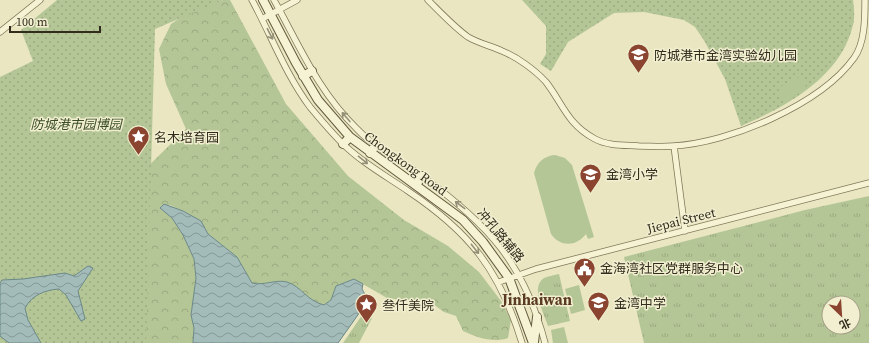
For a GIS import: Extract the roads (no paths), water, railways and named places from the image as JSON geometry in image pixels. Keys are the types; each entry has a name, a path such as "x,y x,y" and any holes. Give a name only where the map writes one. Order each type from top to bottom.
{"main road":[{"name":"Chongkong Road","path":"263,0 303,76 318,100 350,137 463,220 483,242 509,278 533,343"},
{"path":"303,76 312,71"},
{"path":"343,144 350,137"},
{"path":"370,153 376,145"},
{"path":"416,184 422,176"},
{"path":"533,343 536,317"}],"street":[{"path":"0,32 40,0"},
{"path":"252,0 287,68 310,106 343,144 372,167 410,192 456,228 484,260 499,282 516,323 522,343"},
{"name":"冲孔路辅路","path":"274,0 326,94 357,130 376,145 422,176 470,213 489,233 519,274 545,343"},
{"path":"262,18 297,0"},
{"path":"428,0 469,38 504,51 525,65 546,82 560,105 575,124 595,139 617,145 674,146 715,138 752,127 807,100 833,82 855,57 865,26 865,0"},
{"path":"674,146 685,231"},
{"name":"Jiepai Street","path":"499,282 519,274 869,183"}],"water":[{"path":"164,204 183,211 201,221 208,234 237,257 252,283 261,284 279,281 287,282 292,284 313,300 324,305 331,300 336,286 354,279 363,284 362,289 366,299 364,311 360,312 338,343 193,343 194,328 191,315 196,278 194,259 183,235 172,218 160,208"},
{"path":"88,266 93,268 78,291 85,319 81,321 66,295 59,289 49,291 39,294 28,303 25,308 28,320 41,343 9,343 0,336 0,283 2,280 23,279 65,273 74,276"}],"place":[{"name":"防城港市金湾实验幼儿园","path":"638,74"},
{"name":"名木培育园","path":"139,156"},
{"name":"金湾小学","path":"590,194"},
{"name":"金海湾社区党群服务中心","path":"584,288"},
{"name":"金湾中学","path":"599,322"},
{"name":"叁仟美院","path":"367,324"}],"district":[{"name":"Jinhaiwan","path":"537,300"}],"park label":[{"name":"防城港市园博园","path":"76,124"}]}
